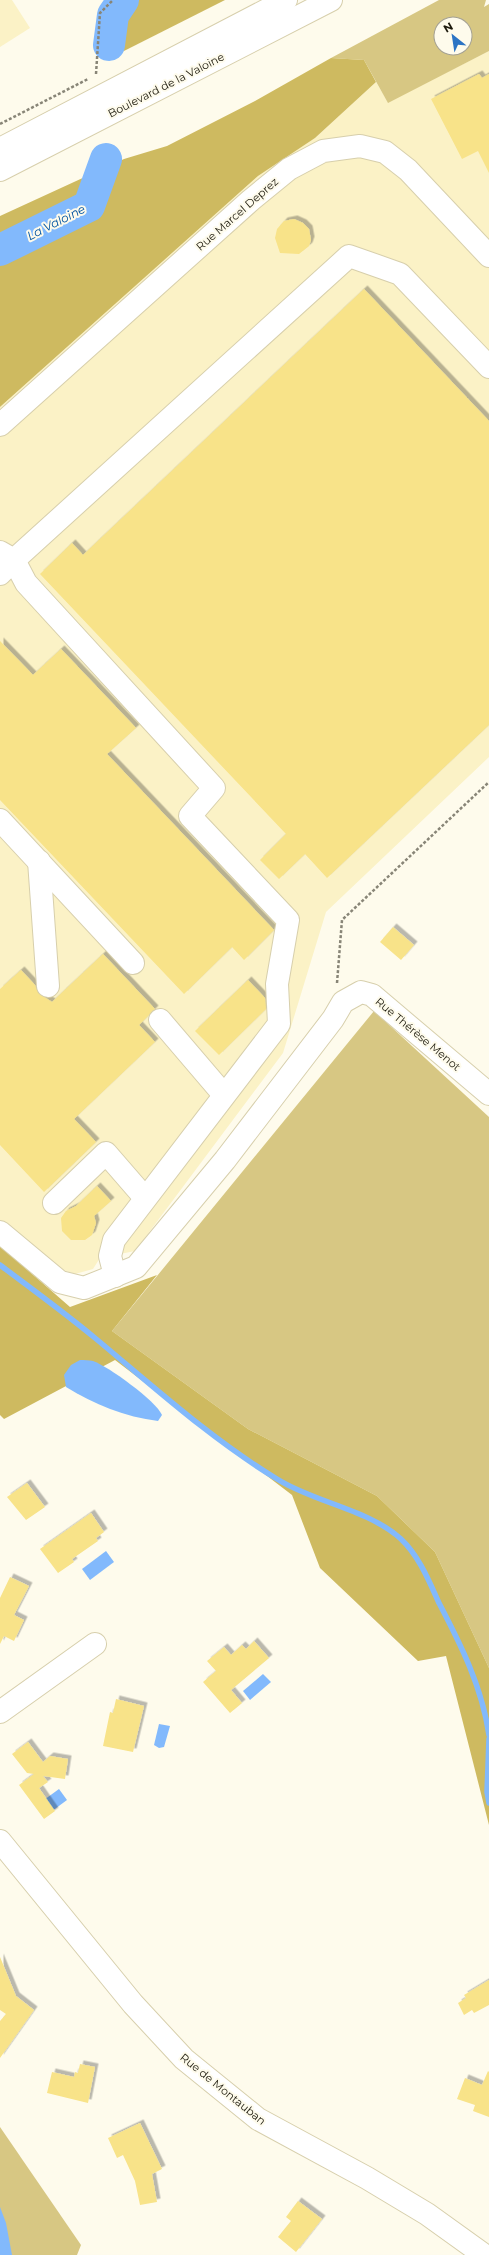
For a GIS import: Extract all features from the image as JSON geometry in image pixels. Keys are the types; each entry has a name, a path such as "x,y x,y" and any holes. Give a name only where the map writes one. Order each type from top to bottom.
{"street":[{"name":"Boulevard de la Valoine","path":"0,148 286,0"},
{"name":"Boulevard de la Valoine","path":"0,170 332,0"},
{"name":"Rue Marcel Deprez","path":"0,425 251,200 289,169 323,151 360,146 385,152 408,170 489,255"},
{"path":"114,1276 110,1256 114,1240 279,1024 277,984 288,920 190,816 214,788 5,562 349,256 400,274 489,367"},
{"path":"0,820 134,963"},
{"path":"39,861 48,986"},
{"name":"Rue Thérèse Menot","path":"343,1002 361,992 372,995 489,1094"},
{"path":"0,1232 60,1282 84,1288 136,1267 220,1166 333,1019 343,1002"},
{"path":"160,1020 224,1095"},
{"path":"54,1203 106,1153 145,1198"},
{"path":"0,1712 95,1644"},
{"name":"Rue de Montauban","path":"0,1842 133,2004 184,2059 258,2119 374,2182 427,2214 484,2255"},
{"path":"484,2255 489,2250"}],"path":[{"path":"96,74 100,13 113,0"},
{"path":"343,1002 337,982 342,920 489,782"}],"shaded area":[{"path":"0,0 12,0 30,28 0,47"},
{"path":"108,0 225,0 120,53 99,40"},
{"path":"439,0 486,0 484,7 489,4 489,51 388,103 364,60 331,58"},
{"path":"489,51 489,757 326,912 283,1053 135,1251 100,1258 93,1269 75,1274 57,1268 0,1223 0,407 258,176 315,138 376,82 388,102"},
{"path":"331,58 364,60 376,82 315,138 258,176 0,407 0,216 124,159 167,146 255,101"},
{"path":"374,1011 489,1117 489,1668 435,1552 377,1496 248,1429 112,1331"},
{"path":"0,1246 70,1307 157,1275 112,1331 248,1429 377,1496 435,1552 489,1668 489,1825 446,1656 418,1661 320,1568 292,1495 115,1360 4,1419 0,1415"},
{"path":"0,2127 81,2245 77,2255 0,2255"}],"water":[{"path":"80,1360 100,1364 131,1385 151,1401 158,1409 162,1415 158,1421 110,1409 66,1387 64,1375 71,1365"},
{"path":"106,1551 114,1562 90,1580 82,1569"},
{"path":"263,1674 271,1682 250,1700 243,1691"},
{"path":"159,1724 170,1726 164,1747 159,1748 154,1745"},
{"path":"59,1789 67,1800 48,1814 37,1805"},
{"path":"0,2207 6,2223 12,2255 0,2255"}],"building":[{"path":"479,74 482,78 489,74 489,173 478,151 462,159 431,99"},
{"path":"294,219 303,223 309,229 311,240 309,246 299,254 280,253 275,238 277,229 284,221"},
{"path":"364,289 489,421 489,725 327,878 305,854 279,879 260,860 286,834 40,574 72,543 83,555"},
{"path":"0,641 33,675 61,649 136,728 107,754 274,930 244,960 232,947 184,994 0,800"},
{"path":"393,927 414,945 401,960 380,942"},
{"path":"103,954 155,1009 139,1025 155,1042 74,1119 96,1142 44,1192 0,1145 0,989 21,970 35,985 38,993 52,1002"},
{"path":"248,980 265,998 266,1009 219,1055 195,1031"},
{"path":"97,1186 111,1201 94,1216 96,1223 92,1235 85,1240 71,1240 62,1231 61,1218 66,1211 76,1206"},
{"path":"27,1483 45,1507 26,1520 7,1497"},
{"path":"91,1513 104,1532 96,1538 98,1541 72,1559 74,1562 58,1573 40,1549"},
{"path":"10,1577 29,1586 14,1615 24,1620 14,1641 4,1636 0,1644 0,1598"},
{"path":"254,1641 269,1658 231,1690 242,1703 230,1713 203,1682 216,1671 207,1661 224,1647 231,1655 242,1645 246,1649"},
{"path":"116,1699 144,1706 133,1752 103,1746 110,1712 113,1713"},
{"path":"28,1742 43,1762 50,1756 68,1759 65,1779 43,1776 48,1782 39,1788 55,1811 44,1819 19,1785 34,1774 27,1773 12,1754"},
{"path":"0,1957 16,1996 34,2010 0,2058 0,2021 6,2014 0,2010"},
{"path":"489,1980 489,2005 474,2013 472,2010 464,2015 458,2003 466,1998 464,1995"},
{"path":"80,2064 95,2067 88,2103 47,2093 52,2072 74,2077 75,2072 78,2073"},
{"path":"488,2071 489,2117 473,2111 475,2105 457,2099 465,2078 482,2085"},
{"path":"140,2123 162,2169 152,2174 157,2202 140,2205 135,2181 123,2155 117,2158 108,2138"},
{"path":"298,2201 322,2219 296,2252 278,2237 291,2221 286,2217"}],"waterway":[{"name":"La Valoine","path":"109,45 113,15 123,0"},
{"name":"La Valoine","path":"0,250 89,206 106,159"},
{"path":"0,1265 84,1329 161,1394 229,1447 291,1487 358,1513 388,1529 401,1539 413,1553 423,1569 463,1651 476,1683 486,1717 489,1735"},
{"path":"489,1739 487,1792 489,1803"}]}
